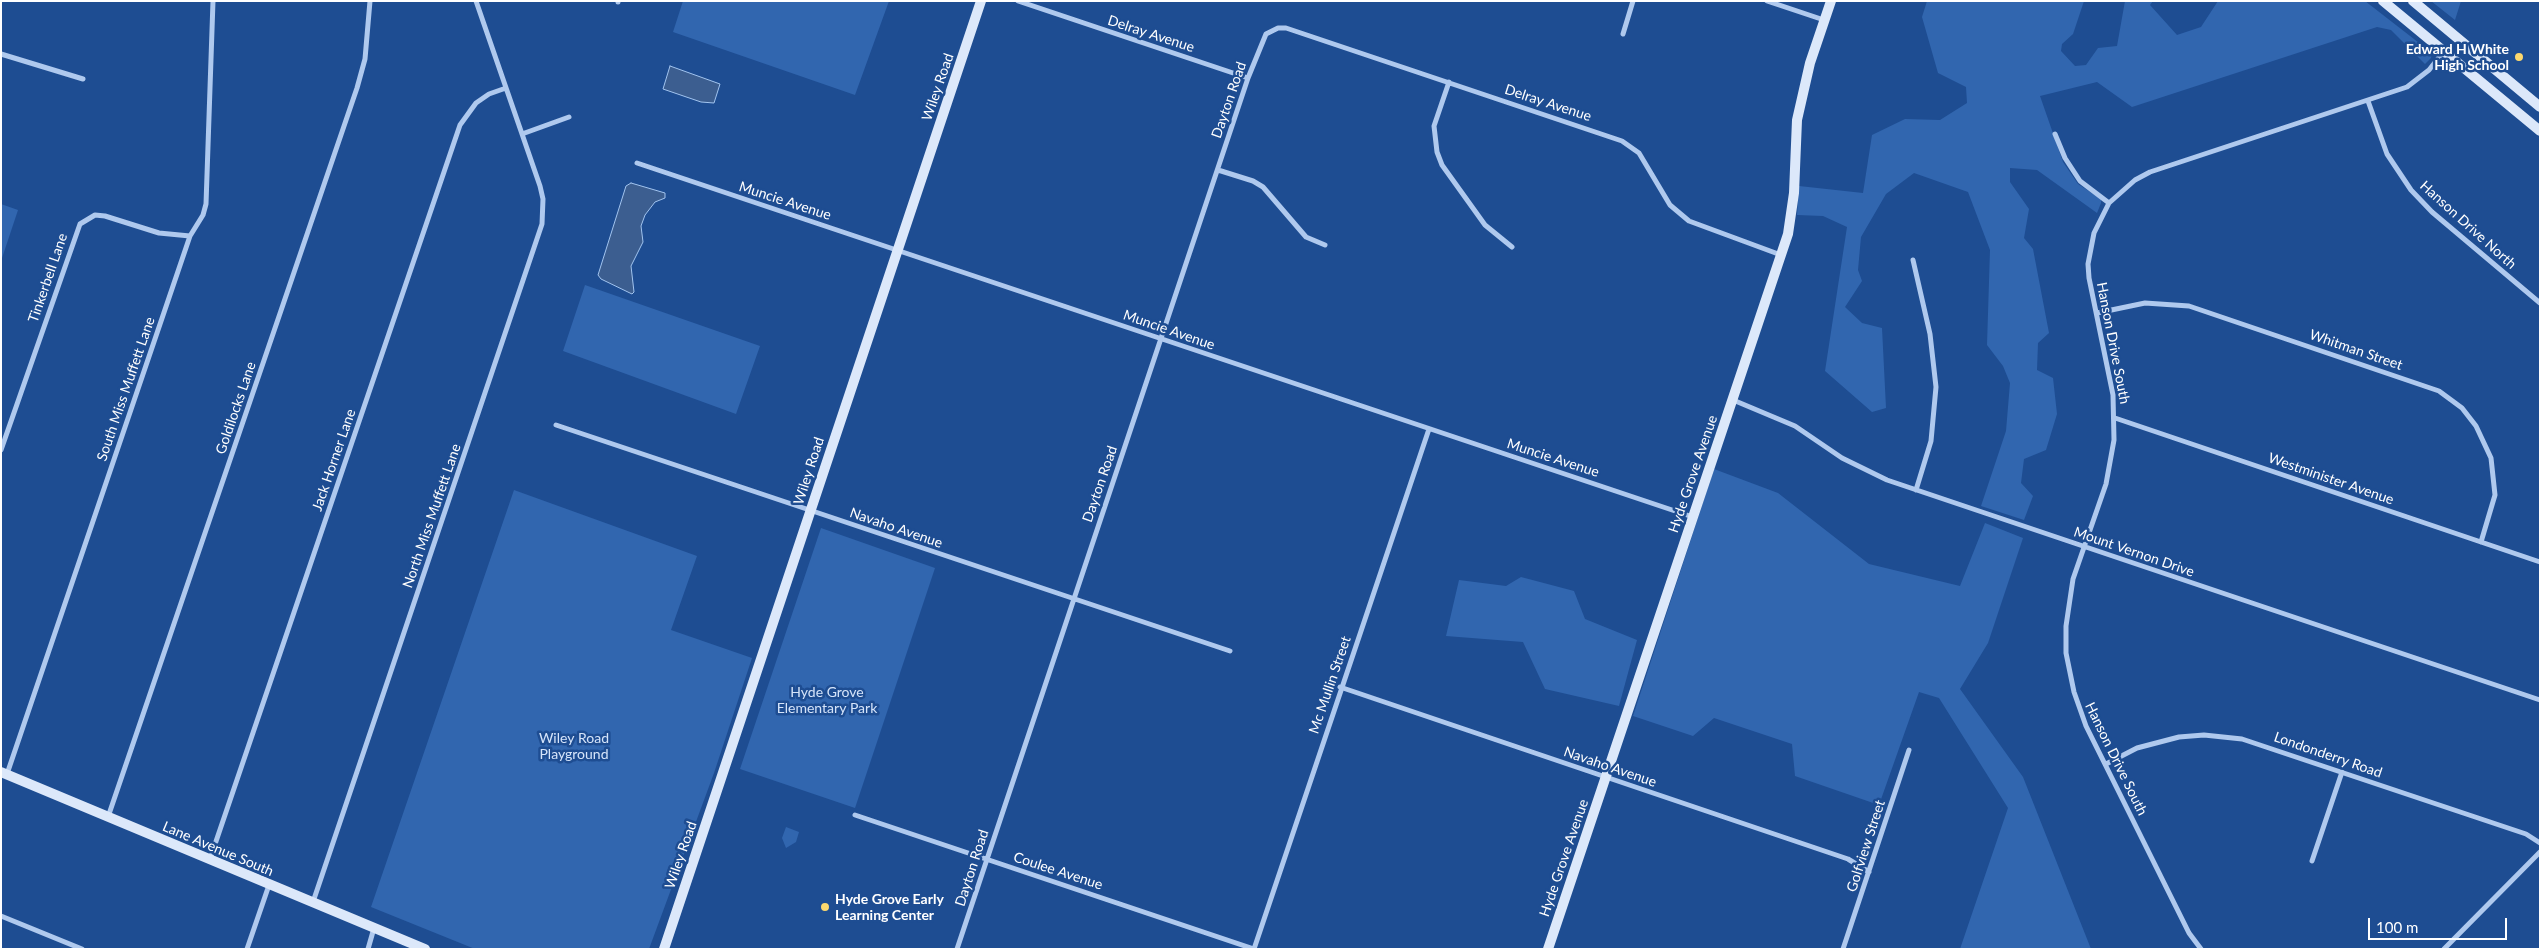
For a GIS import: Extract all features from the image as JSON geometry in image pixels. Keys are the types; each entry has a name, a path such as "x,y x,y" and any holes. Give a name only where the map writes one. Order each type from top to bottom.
{"street":[{"name":"South Miss Muffett Lane","path":"4,774 190,236 203,215 206,204 213,1"},
{"name":"Goldilocks Lane","path":"108,818 357,88 364,59 370,1"},
{"name":"North Miss Muffett Lane","path":"312,903 542,224 543,199 476,1"},
{"name":"Wiley Road","path":"664,949 982,1"},
{"name":"Delray Avenue","path":"1018,1 1248,78"},
{"path":"1623,34 1633,1"},
{"path":"1766,1 1824,20"},
{"name":"Hyde Grove Avenue","path":"1548,949 1781,255 1792,213 1797,120 1810,63 1831,1"},
{"path":"2383,1 2445,50 2540,131"},
{"path":"2413,1 2540,107"},
{"name":"Delray Avenue","path":"1272,30 1286,28 1622,141 1639,153 1670,205 1689,221 1781,255"},
{"name":"Dayton Road","path":"957,949 1248,78 1262,41 1272,30"},
{"name":"Hanson Drive South","path":"2201,949 2189,933 2079,710 2066,652 2068,602 2084,547 2106,484 2114,440 2115,418 2110,370 2096,313 2088,264 2094,233 2109,203 2135,180 2158,168 2368,101 2406,87 2429,70 2445,50"},
{"path":"1,54 83,79"},
{"path":"1449,82 1434,126 1437,152 1442,165 1485,225 1512,247"},
{"name":"Jack Horner Lane","path":"210,860 460,125 476,103 489,94 506,88"},
{"name":"Hanson Drive North","path":"2368,101 2387,154 2411,190 2432,212 2540,304"},
{"path":"522,134 569,117"},
{"path":"2055,134 2065,158 2080,181 2109,203"},
{"name":"Muncie Avenue","path":"637,163 1694,517"},
{"path":"1218,170 1253,181 1263,187 1306,236 1325,245"},
{"name":"Tinkerbell Lane","path":"1,450 80,224 86,218 95,215 105,216 159,233 190,236"},
{"path":"1913,260 1930,334 1936,387 1931,440 1916,490"},
{"name":"Whitman Street","path":"2096,313 2145,303 2188,306 2438,391 2462,408 2476,426 2491,458 2495,496 2481,542"},
{"name":"Mount Vernon Drive","path":"1733,400 1795,426 1867,472 2540,700"},
{"name":"Westminister Avenue","path":"2115,418 2540,562"},
{"name":"Navaho Avenue","path":"556,425 1073,600 1230,651"},
{"name":"Mc Mullin Street","path":"1254,949 1340,688 1429,429"},
{"name":"Navaho Avenue","path":"1340,688 1848,859 1869,872"},
{"name":"Londonderry Road","path":"2106,764 2155,742 2204,735 2223,736 2261,744 2526,834 2540,843"},
{"name":"Golfview Street","path":"1843,949 1909,750"},
{"path":"2312,861 2342,772"},
{"name":"Lane Avenue South","path":"4,774 425,949"},
{"name":"Coulee Avenue","path":"855,815 1254,949"},
{"path":"2444,949 2540,852"},
{"path":"247,949 269,885"},
{"path":"1,916 82,949"},
{"path":"368,949 374,928"}],"green space":[{"path":"683,1 889,1 855,95 673,32"},
{"path":"1927,1 2084,1 2073,34 2062,44 2061,51 2075,66 2086,65 2098,48 2117,46 2125,1 2153,1 2150,5 2177,35 2201,27 2218,1 2365,1 2432,53 2431,58 2425,64 2391,30 2377,27 2132,107 2097,82 2040,96 2063,162 2078,184 2101,199 2101,203 2097,213 2037,170 2010,168 2010,182 2029,209 2024,238 2033,249 2049,333 2038,343 2037,370 2053,378 2057,414 2046,450 2024,459 2021,483 2033,496 2024,520 1981,506 2006,431 2010,383 2003,366 1987,345 1990,250 1968,192 1914,173 1886,194 1861,237 1858,270 1862,281 1845,307 1862,323 1882,328 1886,408 1872,412 1825,371 1847,227 1823,216 1797,215 1799,186 1863,193 1872,135 1905,119 1940,120 1967,103 1966,87 1938,73 1922,17"},
{"path":"2431,1 2461,1 2455,20"},
{"path":"1,204 18,210 1,261"},
{"path":"585,285 760,346 736,414 563,351"},
{"path":"1714,469 1778,493 1869,564 1960,586 1985,523 2023,538 1988,643 1960,689 2023,777 2091,949 1960,949 2008,808 1939,698 1919,692 1879,805 1795,776 1792,744 1714,718 1693,736 1633,716"},
{"name":"Wiley Road Playground","path":"514,490 697,556 671,630 752,658 714,773 649,949 475,949 371,907"},
{"name":"Hyde Grove Elementary Park","path":"821,528 935,568 855,808 740,769"},
{"path":"1521,577 1574,591 1585,619 1637,640 1619,706 1545,689 1523,642 1446,636 1459,580 1506,586"},
{"path":"786,827 799,832 796,842 786,848 782,838"}],"shaded area":[{"path":"670,66 720,84 714,103 701,102 663,89"},
{"path":"631,183 665,193 665,198 655,202 645,215 641,226 643,242 631,266 634,292 632,294 601,279 598,275 626,186"}],"place":[{"name":"Edward H White High School","path":"2519,57"},
{"name":"Hyde Grove Early Learning Center","path":"825,907"}]}
